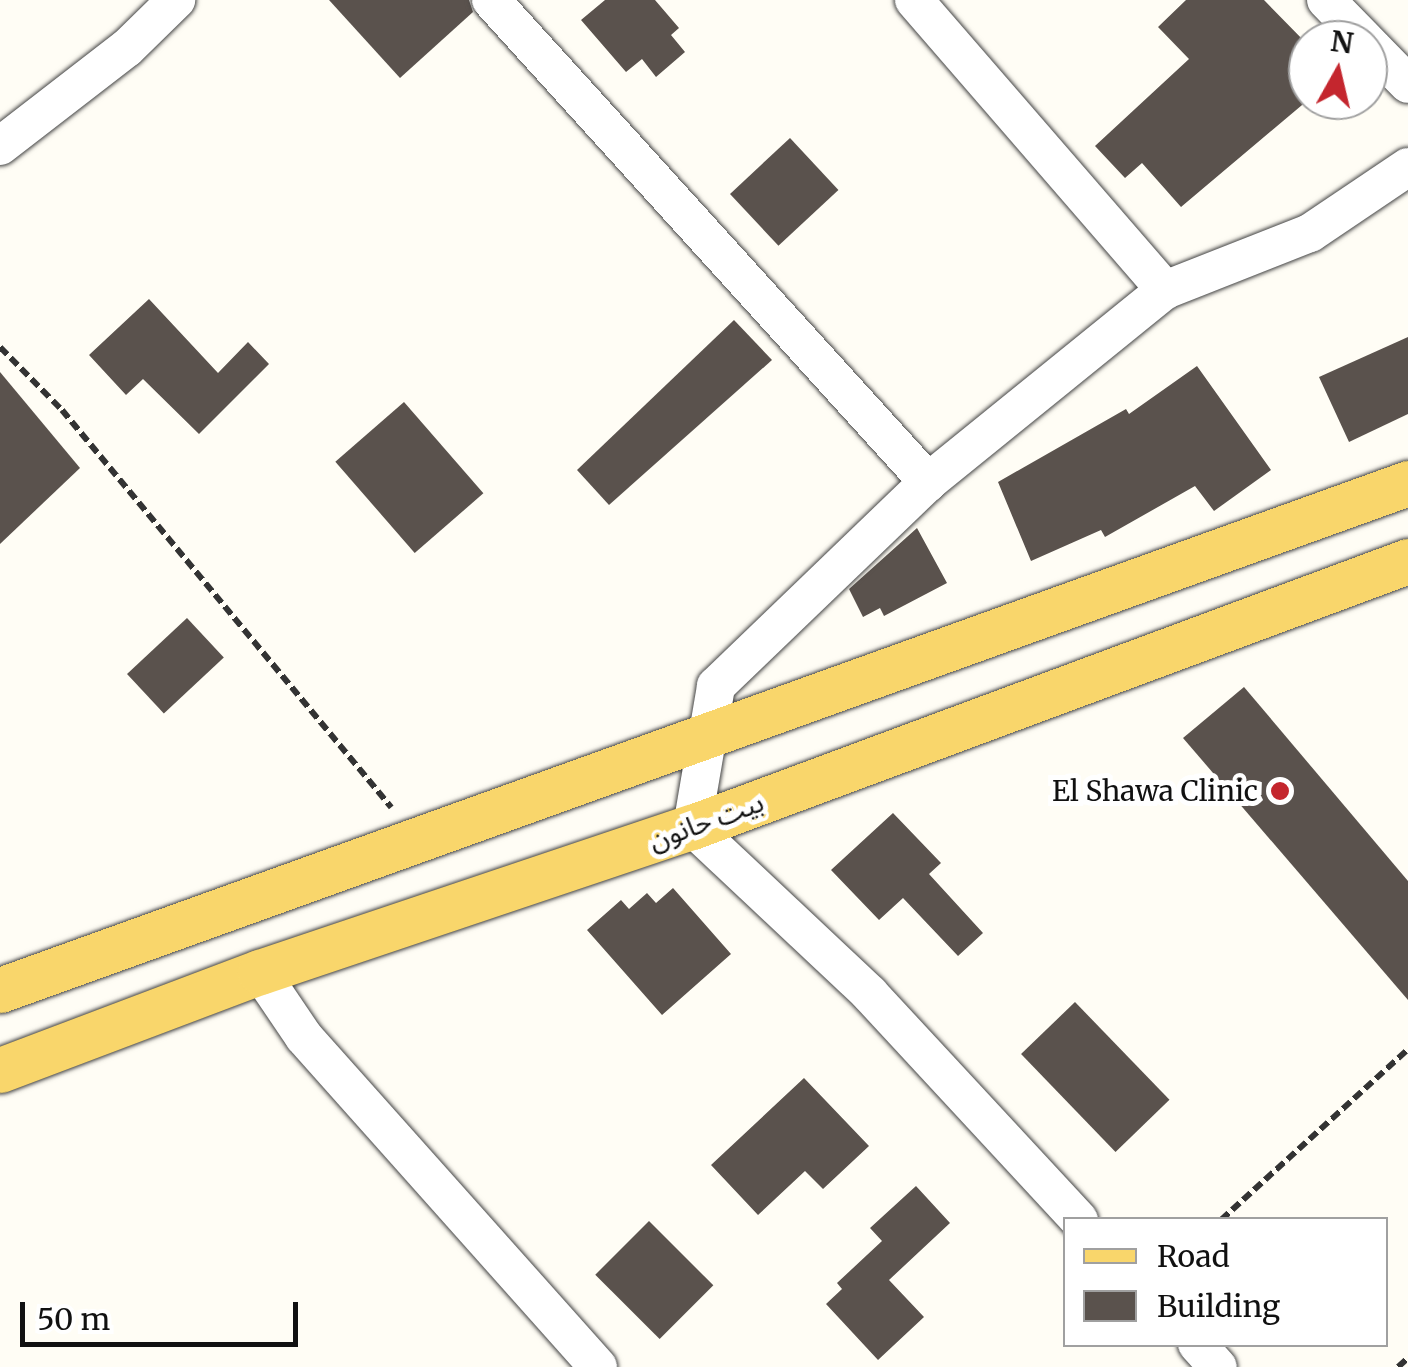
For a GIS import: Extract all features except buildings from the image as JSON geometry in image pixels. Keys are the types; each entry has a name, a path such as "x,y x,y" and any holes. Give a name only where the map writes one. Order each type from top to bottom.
{"main road":[{"path":"0,990 706,740 1408,483"},
{"name":"بيت حانون","path":"0,1070 260,972 692,827 1408,561"}],"street":[{"path":"0,146 126,48 176,0"},
{"path":"491,0 928,482"},
{"path":"914,0 1166,290"},
{"path":"1326,0 1346,20"},
{"path":"1388,63 1408,84"},
{"path":"1076,1217 870,994 692,827 716,686 928,482 1166,290 1310,233 1408,167"},
{"path":"260,972 304,1037 598,1367"},
{"path":"1200,1347 1218,1367"}],"path":[{"path":"0,347 62,410 418,840"},
{"path":"1224,1217 1408,1049"},
{"path":"1398,1367 1408,1358"}],"place":[{"name":"El Shawa Clinic","path":"1280,791"}]}
